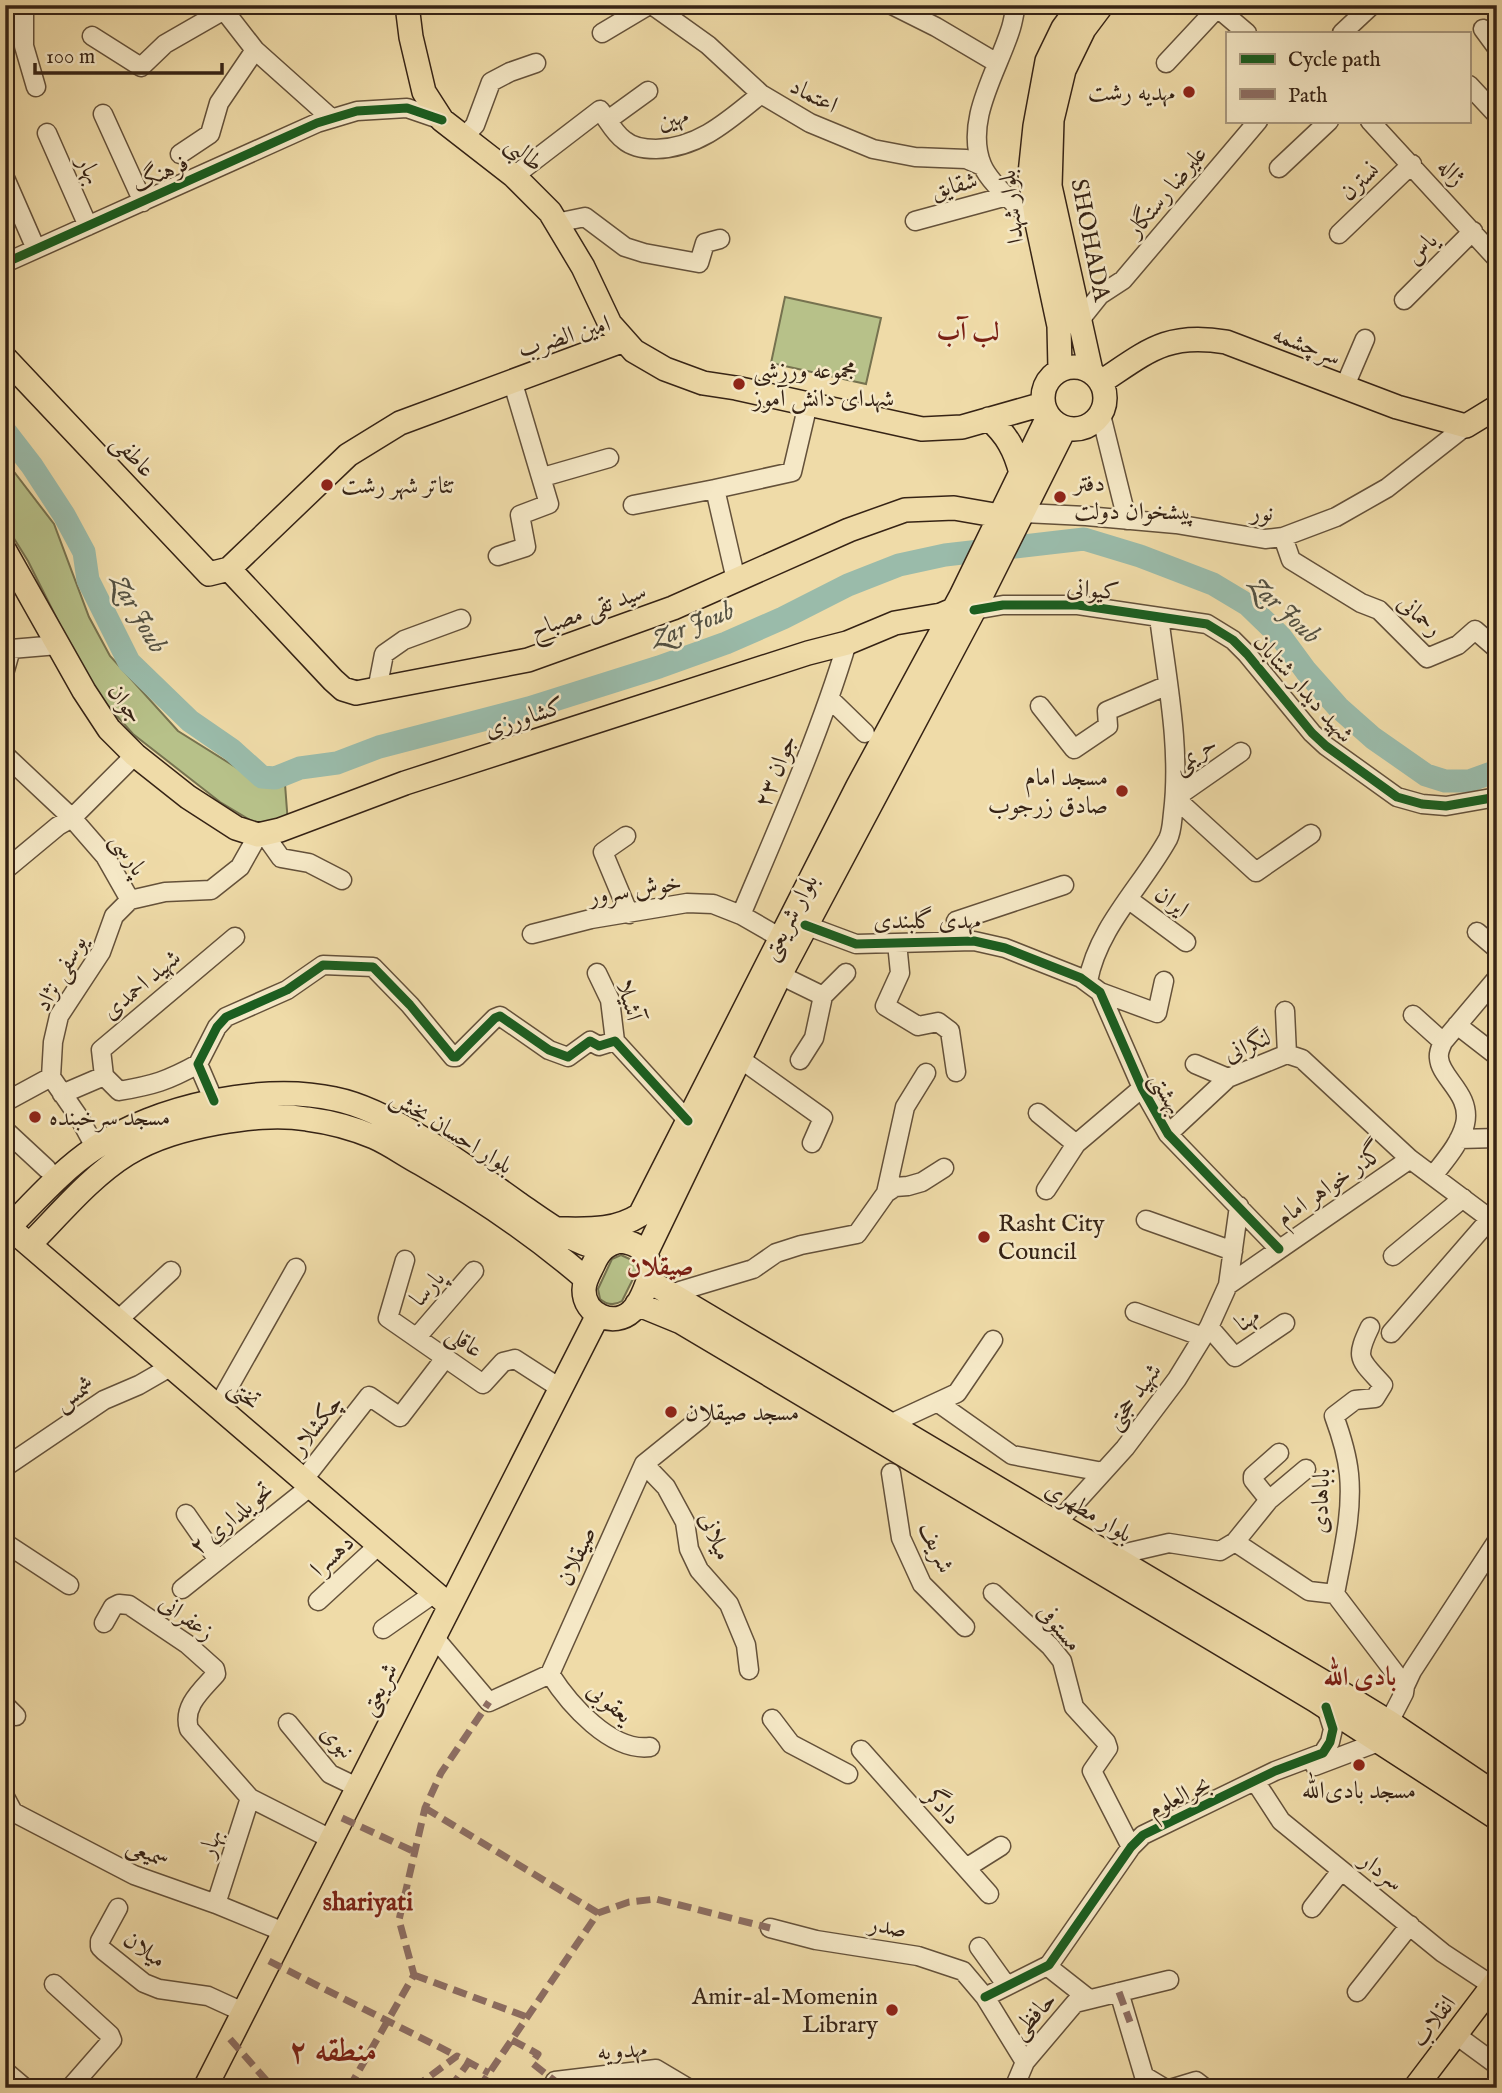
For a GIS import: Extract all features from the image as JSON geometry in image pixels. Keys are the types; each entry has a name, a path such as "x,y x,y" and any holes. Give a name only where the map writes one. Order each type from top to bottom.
{"main road":[{"name":"طالبی","path":"407,5 411,37 424,92 442,120 514,176 550,212 583,267 610,324 624,340"},
{"name":"بلوار شهدا","path":"1060,369 1059,326 1037,223 1030,174 1046,61 1063,28 1080,5"},
{"name":"SHOHADA","path":"1096,376 1080,320 1050,186 1052,120 1064,70 1084,29 1102,5"},
{"name":"سرچشمه","path":"1096,376 1168,342 1187,338 1226,342 1429,417 1466,426"},
{"name":"امین الضرب","path":"229,569 348,455 400,422 624,340 634,351 665,369 703,383 922,429 962,427 989,419 1052,416"},
{"name":"عاطفی","path":"5,358 208,574 229,569"},
{"path":"1081,367 1096,376 1106,396 1101,415 1085,427 1052,416 1043,392 1047,381 1060,369 1081,367"},
{"path":"1466,426 1497,408"},
{"name":"بلوار شریعتی","path":"1009,519 1021,474 1052,416"},
{"name":"بلوار شریعتی","path":"646,1253 650,1211 688,1121 858,786 963,605 1009,519 1052,416"},
{"path":"989,419 1010,442 1021,474"},
{"name":"سید تقی مصباح","path":"229,569 343,689 356,693 528,660 673,608 849,530 905,510 954,508 1009,519"},
{"path":"989,580 1009,519"},
{"name":"جوان","path":"5,551 14,579 109,729 135,755 213,815 236,828 261,835"},
{"name":"بلوار شریعتی","path":"650,1211 739,1058 963,605 989,580"},
{"name":"کشاورزی","path":"261,835 405,783 808,653 847,643 895,623 941,615 963,605"},
{"name":"کشاورزی","path":"808,653 905,610 963,605"},
{"name":"بلوار احسان بخش","path":"6,1226 95,1147 168,1114 214,1101 242,1096 293,1093 338,1099 369,1110 422,1137 579,1243 602,1249"},
{"name":"بلوار احسان بخش","path":"30,1244 110,1166 144,1144 171,1133 248,1118 279,1116 346,1127 376,1138 522,1229 554,1251 586,1279"},
{"path":"42,1194 40,1203 45,1212 54,1215 63,1211"},
{"path":"556,1229 601,1228 625,1224 650,1211"},
{"name":"تختی","path":"6,1226 443,1599"},
{"path":"630,1242 646,1253 651,1272 638,1304 624,1316 614,1319 598,1315 584,1297 586,1279 602,1249 610,1243 630,1242"},
{"name":"بلوار مطهری","path":"649,1281 1113,1556 1379,1728 1497,1795"},
{"name":"بلوار مطهری","path":"638,1304 681,1322 1326,1707 1379,1728 1497,1818"},
{"name":"شریعتی","path":"205,2088 434,1637 443,1599 598,1315"},
{"name":"انقلاب","path":"1415,2088 1493,1986"}],"street":[{"path":"24,5 24,46 36,87"},
{"path":"602,33 650,5"},
{"name":"اعتماد","path":"650,5 676,12 761,94 810,123 873,149 915,157 966,159 982,166"},
{"path":"1016,5 1010,32 982,105 976,137 982,166 1007,196 1037,223"},
{"path":"1343,32 1372,5"},
{"path":"1166,62 1217,6 1246,32"},
{"path":"92,36 141,67 165,44 225,7 255,50 331,118"},
{"path":"902,8 997,63"},
{"path":"1483,29 1497,48"},
{"path":"180,155 210,134 219,103 255,50"},
{"path":"464,137 475,125 491,82 536,63"},
{"path":"1470,86 1497,116"},
{"path":"514,176 604,115 648,90"},
{"name":"مهین","path":"604,115 624,140 645,149 670,148 698,141 761,94"},
{"name":"فرهنگ","path":"5,263 331,118 357,111 407,108 442,120"},
{"path":"103,114 143,202"},
{"name":"علیرضا رستگار","path":"1080,320 1100,295 1123,280 1257,122"},
{"path":"1279,168 1328,122"},
{"name":"ژاله","path":"1371,122 1497,259"},
{"name":"بهار","path":"47,133 88,226"},
{"name":"نسترن","path":"1339,234 1412,164"},
{"path":"5,178 36,249"},
{"name":"شقایق","path":"915,221 1007,196"},
{"path":"556,223 585,217 625,247 699,263 705,243 720,239"},
{"name":"یاس","path":"1404,300 1473,231"},
{"path":"1074,295 1100,295"},
{"path":"1345,387 1365,339"},
{"path":"498,556 526,547 520,515 549,504 512,380"},
{"path":"633,505 792,472 808,404"},
{"path":"1101,415 1127,520"},
{"name":"نور","path":"1009,519 1127,520 1176,524 1265,539 1283,537 1336,517 1373,497 1466,426"},
{"path":"543,477 609,458"},
{"path":"715,489 736,580"},
{"name":"رحمانی","path":"1283,537 1291,560 1362,603 1380,610 1427,658 1458,645 1475,630 1497,649"},
{"path":"989,580 1000,591 1023,604"},
{"name":"کیوانی","path":"963,605 1078,605 1159,617"},
{"path":"1094,987 1092,961 1128,899 1170,836 1175,797 1175,745 1159,617"},
{"name":"شهید دیدار شتابان","path":"1159,617 1207,624 1233,640 1312,733 1344,761 1397,797 1422,804 1446,806 1497,797"},
{"path":"377,690 384,654 404,640 461,620"},
{"name":"جوان ۲۳","path":"741,915 830,699 847,643"},
{"path":"5,670 12,649 58,645"},
{"path":"1040,706 1074,749 1108,726 1107,711 1168,685"},
{"path":"830,699 865,733"},
{"name":"حریمی","path":"1175,797 1241,751"},
{"name":"پارسی","path":"5,755 72,818 105,856 130,900 166,892 211,890 240,867 261,835"},
{"path":"5,870 58,826 72,818 135,755"},
{"path":"1175,797 1256,872 1311,834"},
{"path":"261,835 282,858 309,863 342,880"},
{"path":"626,836 603,852 629,914"},
{"path":"967,941 956,921 1064,885"},
{"name":"ایران","path":"1128,899 1186,942"},
{"name":"یوسفی نژاد","path":"51,1077 53,1042 59,1016 102,953 114,916 130,900"},
{"name":"خوش سرور","path":"532,934 591,919 687,903 713,904 741,915 780,938"},
{"name":"مهدی گلبندی","path":"806,925 856,944 974,941 1005,948 1157,1013 1164,981"},
{"path":"1477,932 1497,949"},
{"name":"شهید احمدی","path":"104,1076 101,1050 235,937"},
{"path":"897,943 900,973 885,1006 918,1026 939,1022 950,1031 956,1073"},
{"path":"62,1094 104,1076 119,1091 149,1087 168,1080 198,1064 217,1027 226,1017 287,990 328,963 373,967 410,1005 453,1057 500,1016 549,1050 568,1057 590,1041 599,1046 615,1041 688,1121"},
{"name":"آشیلا","path":"597,973 610,1000 615,1041"},
{"path":"800,1060 814,1038 823,996 846,974"},
{"path":"780,975 823,996"},
{"path":"1433,1176 1459,1139 1465,1121 1465,1110 1457,1088 1438,1061 1443,1042 1497,978"},
{"name":"بهشتی","path":"1094,987 1142,1088 1168,1134 1279,1249"},
{"path":"1285,1011 1287,1054"},
{"path":"1413,1015 1443,1042"},
{"path":"1457,1025 1497,1056"},
{"name":"لنگرانی","path":"1168,1134 1228,1078 1287,1054 1302,1059 1410,1158 1494,1222"},
{"path":"739,1058 823,1118 812,1143"},
{"path":"198,1064 214,1101"},
{"path":"1195,1064 1228,1078"},
{"path":"886,1193 905,1107 926,1073"},
{"path":"5,1102 51,1077 80,1119 95,1147"},
{"path":"1046,1190 1076,1144 1142,1088"},
{"path":"1038,1113 1076,1144"},
{"path":"5,1130 47,1169"},
{"path":"1459,1139 1497,1139"},
{"name":"گذر خواهر امام","path":"1228,1284 1410,1158"},
{"path":"673,1293 753,1269 776,1254 801,1245 857,1234 886,1193 895,1187 922,1182 944,1168"},
{"path":"1393,1256 1463,1198"},
{"name":"شهید حجتی","path":"1057,1523 1125,1448 1177,1379 1206,1332 1228,1284 1239,1206"},
{"path":"1146,1220 1233,1251"},
{"path":"1391,1333 1494,1222"},
{"name":"عاقلی","path":"405,1260 388,1318 483,1384 503,1362 514,1359 560,1388"},
{"path":"218,1406 296,1268"},
{"path":"118,1320 171,1271"},
{"name":"پارسا","path":"417,1337 474,1271"},
{"path":"1135,1312 1206,1332"},
{"name":"مهنا","path":"1206,1332 1235,1357 1284,1323"},
{"name":"باباهادی","path":"1335,1594 1348,1518 1350,1476 1345,1449 1334,1416 1355,1400 1375,1398 1383,1385 1363,1362 1360,1349 1370,1327"},
{"path":"890,1424 957,1393 993,1340"},
{"name":"چکشلار","path":"307,1482 369,1396 400,1417 446,1357"},
{"name":"شمس","path":"5,1467 104,1400 139,1385 172,1366"},
{"path":"937,1402 1012,1455 1103,1472"},
{"name":"صیقلان","path":"550,1674 644,1464 701,1418"},
{"path":"1269,1500 1253,1480 1253,1476 1279,1453"},
{"name":"میلانی","path":"644,1464 666,1487 685,1522 689,1549 699,1570 729,1604 746,1645 749,1670"},
{"path":"1113,1556 1169,1543 1220,1551 1235,1542 1269,1500 1306,1469"},
{"name":"شریف","path":"891,1473 901,1538 922,1584 965,1627"},
{"name":"تحویلداری ۲","path":"182,1589 307,1482"},
{"path":"186,1514 218,1560"},
{"path":"1255,1781 1280,1779 1355,1749 1379,1728 1404,1693 1412,1671 1497,1541"},
{"path":"1235,1542 1309,1591 1335,1594 1405,1686"},
{"path":"5,1543 69,1585"},
{"name":"دهسرا","path":"318,1601 380,1544"},
{"name":"مستوفی","path":"993,1593 1050,1646 1062,1661 1074,1707 1106,1742 1108,1748 1092,1771 1131,1847"},
{"path":"383,1629 443,1599"},
{"name":"زعفرانی","path":"104,1623 113,1608 119,1604 129,1605 187,1644 215,1669 216,1674 189,1707 189,1729 250,1798"},
{"path":"434,1637 489,1702 550,1674"},
{"name":"یعقوبی","path":"550,1674 563,1694 612,1737 637,1749 650,1747"},
{"name":"بحرالعلوم","path":"985,1997 1047,1966 1131,1847 1143,1835 1255,1781 1323,1753 1330,1742 1333,1729 1326,1707"},
{"path":"772,1719 791,1744 848,1774"},
{"name":"نبوی","path":"288,1723 330,1774 357,1787"},
{"name":"دادگر","path":"861,1750 989,1894"},
{"name":"سردار","path":"1255,1781 1281,1821 1443,1952 1493,1986"},
{"name":"سمیعی","path":"5,1797 13,1812 134,1875 284,1932"},
{"path":"250,1798 331,1839"},
{"name":"بهار","path":"216,1904 250,1798"},
{"path":"965,1868 1001,1846"},
{"path":"1311,1908 1341,1871"},
{"name":"میلان","path":"118,1908 100,1941 100,1947 104,1951 144,1983 159,1989 208,1996 243,2012"},
{"path":"1357,1992 1410,1925"},
{"name":"صدر","path":"770,1928 816,1940 918,1956 964,1972 985,1997 1025,2062"},
{"path":"979,1947 1007,1986"},
{"path":"1047,1966 1089,1999"},
{"name":"حافظی","path":"1014,2088 1025,2062 1075,2003 1170,1980"},
{"path":"54,1984 110,2035 112,2040 70,2088"},
{"path":"1119,1992 1144,2076 1164,2088"},
{"path":"1456,2035 1495,2060"},
{"name":"مهدویه","path":"555,2081 656,2069 688,2088"},
{"path":"5,2071 25,2088"},
{"path":"1173,2088 1196,2081 1205,2088"}],"green space":[{"path":"785,297 881,318 866,384 771,363"},
{"path":"5,460 54,524 89,617 110,656 178,731 261,783 285,784 288,824 260,826 220,802 133,734 99,696 83,671 28,561 5,524"},
{"path":"621,1255 634,1261 637,1271 622,1301 608,1304 600,1299 598,1289 612,1259"}],"waterway":[{"name":"Zar Joub","path":"5,431 64,515 84,552 88,580 129,662 190,721 232,750 262,777 275,778 300,768 337,763 379,747 529,708 659,667 726,643 848,585 899,565 945,555 1084,539 1140,556 1213,584 1248,605 1281,637 1338,707 1373,738 1426,775 1445,781 1469,781 1497,771"}],"marked path":[{"path":"349,2088 414,1975 399,1920 425,1808 441,1773 489,1702"},
{"path":"425,1808 598,1913"},
{"path":"342,1818 415,1852"},
{"path":"479,2088 598,1913 629,1902 656,1899 770,1928"},
{"path":"269,1961 457,2056"},
{"path":"414,1975 527,2017"},
{"path":"1119,1992 1130,2022"},
{"path":"230,2039 273,2088"},
{"path":"512,2040 538,2054 532,2063 555,2081 552,2088"},
{"path":"414,2088 457,2056 489,2073"},
{"path":"450,2088 469,2062"}],"cycle path":[{"path":"5,263 317,123 357,111 407,108 442,120"},
{"path":"974,610 1003,605 1078,605 1207,624 1233,640 1247,654 1312,733 1326,746 1397,797 1422,804 1446,806 1497,797"},
{"path":"805,925 856,944 974,941 1005,948 1081,978 1100,992 1142,1088 1168,1134 1279,1249"},
{"path":"214,1101 198,1064 217,1027 226,1017 287,990 323,965 373,967 410,1005 453,1057 500,1016 549,1050 568,1057 590,1041 599,1046 615,1041 688,1121"},
{"path":"985,1997 1049,1965 1131,1847 1143,1835 1275,1771 1323,1753 1330,1742 1333,1729 1326,1707"}],"place":[{"name":"مهدیه رشت","path":"1189,92"},
{"name":"مجموعه ورزشی شهدای دانش آموز","path":"739,384"},
{"name":"تئاتر شهر رشت","path":"327,485"},
{"name":"دفتر پیشخوان دولت","path":"1060,497"},
{"name":"مسجد امام صادق زرجوب","path":"1122,791"},
{"name":"مسجد سرخبنده","path":"35,1117"},
{"name":"Rasht City Council","path":"984,1237"},
{"name":"مسجد صیقلان","path":"671,1412"},
{"name":"مسجد بادی‌الله","path":"1359,1765"},
{"name":"Amir-al-Momenin Library","path":"892,2010"}],"district":[{"name":"لب آب","path":"968,331"},
{"name":"صیقلان","path":"660,1266"},
{"name":"بادی الله","path":"1360,1676"},
{"name":"shariyati","path":"368,1901"},
{"name":"منطقه ۲","path":"333,2050"}]}
